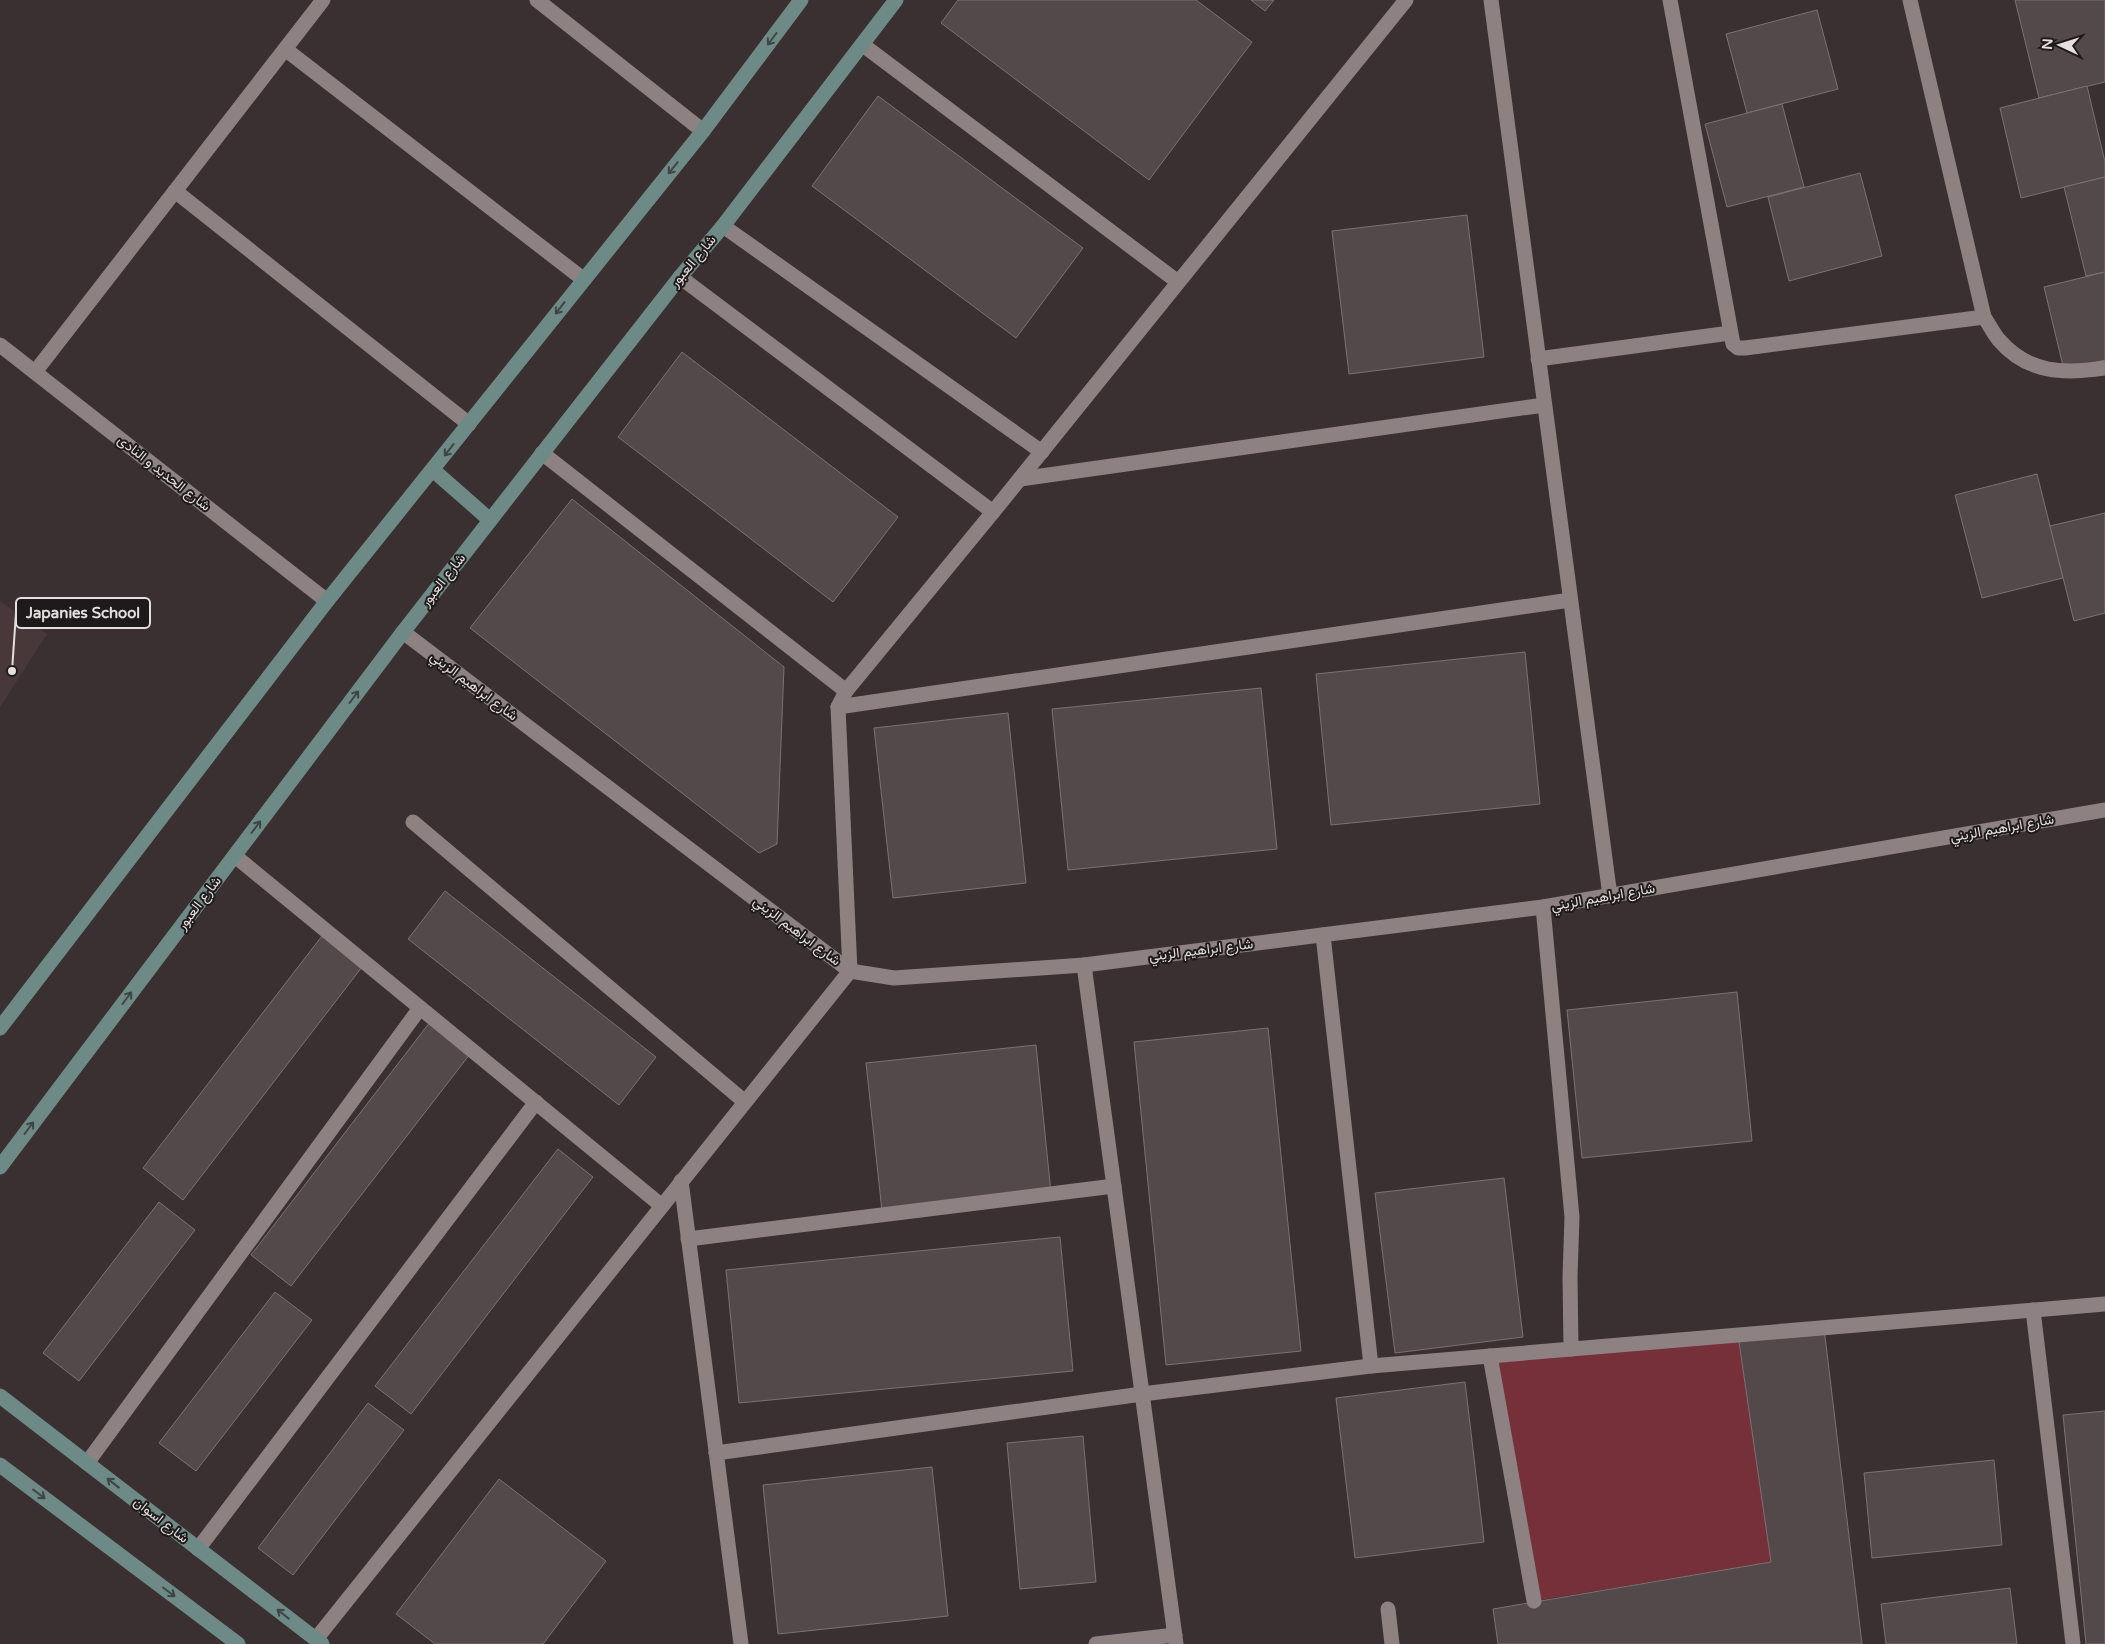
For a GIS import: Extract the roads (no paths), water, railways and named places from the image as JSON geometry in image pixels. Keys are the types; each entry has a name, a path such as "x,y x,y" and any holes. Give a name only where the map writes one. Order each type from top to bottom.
{"street":[{"path":"35,372 323,0"},
{"path":"537,0 703,131"},
{"path":"0,1028 327,601 703,131 801,0"},
{"name":"شارع العبور","path":"0,1167 402,632 680,277 723,226 896,0"},
{"path":"319,1642 681,1181 850,971 838,707 846,691 994,512 1406,0"},
{"path":"1491,0 1610,896"},
{"path":"1670,0 1733,344 1738,348 1745,348 1984,317"},
{"path":"1910,0 1984,317 1999,340 2020,358 2045,370 2073,373 2105,368"},
{"path":"863,45 1178,282"},
{"path":"286,49 583,279"},
{"path":"175,191 469,424"},
{"path":"723,226 1042,452"},
{"path":"680,277 994,512"},
{"path":"1538,358 1730,333"},
{"name":"شارع الحديد و النادى","path":"0,345 327,601"},
{"path":"1020,479 1544,405"},
{"path":"542,453 846,691"},
{"path":"433,470 490,520"},
{"path":"838,707 1570,600"},
{"name":"شارع ابراهيم الزيني","path":"402,632 850,971 894,978 1084,965 1543,907 2105,810"},
{"path":"413,822 745,1102"},
{"path":"234,856 662,1206"},
{"path":"1543,907 1572,1217 1570,1277 1571,1349"},
{"path":"1323,935 1371,1366"},
{"path":"1084,965 1176,1639 1096,1644"},
{"path":"87,1463 420,1008"},
{"path":"198,1549 536,1102"},
{"path":"681,1181 741,1644"},
{"path":"688,1239 1114,1186"},
{"path":"716,1453 1142,1394 1371,1366 2105,1304"},
{"path":"2033,1310 2073,1644"},
{"path":"1490,1356 1534,1601"},
{"name":"شارع اسوان","path":"0,1396 319,1642"},
{"path":"0,1464 238,1644"},
{"path":"1388,1608 1392,1644"}],"place":[{"name":"Japanies School","path":"12,671"}]}
